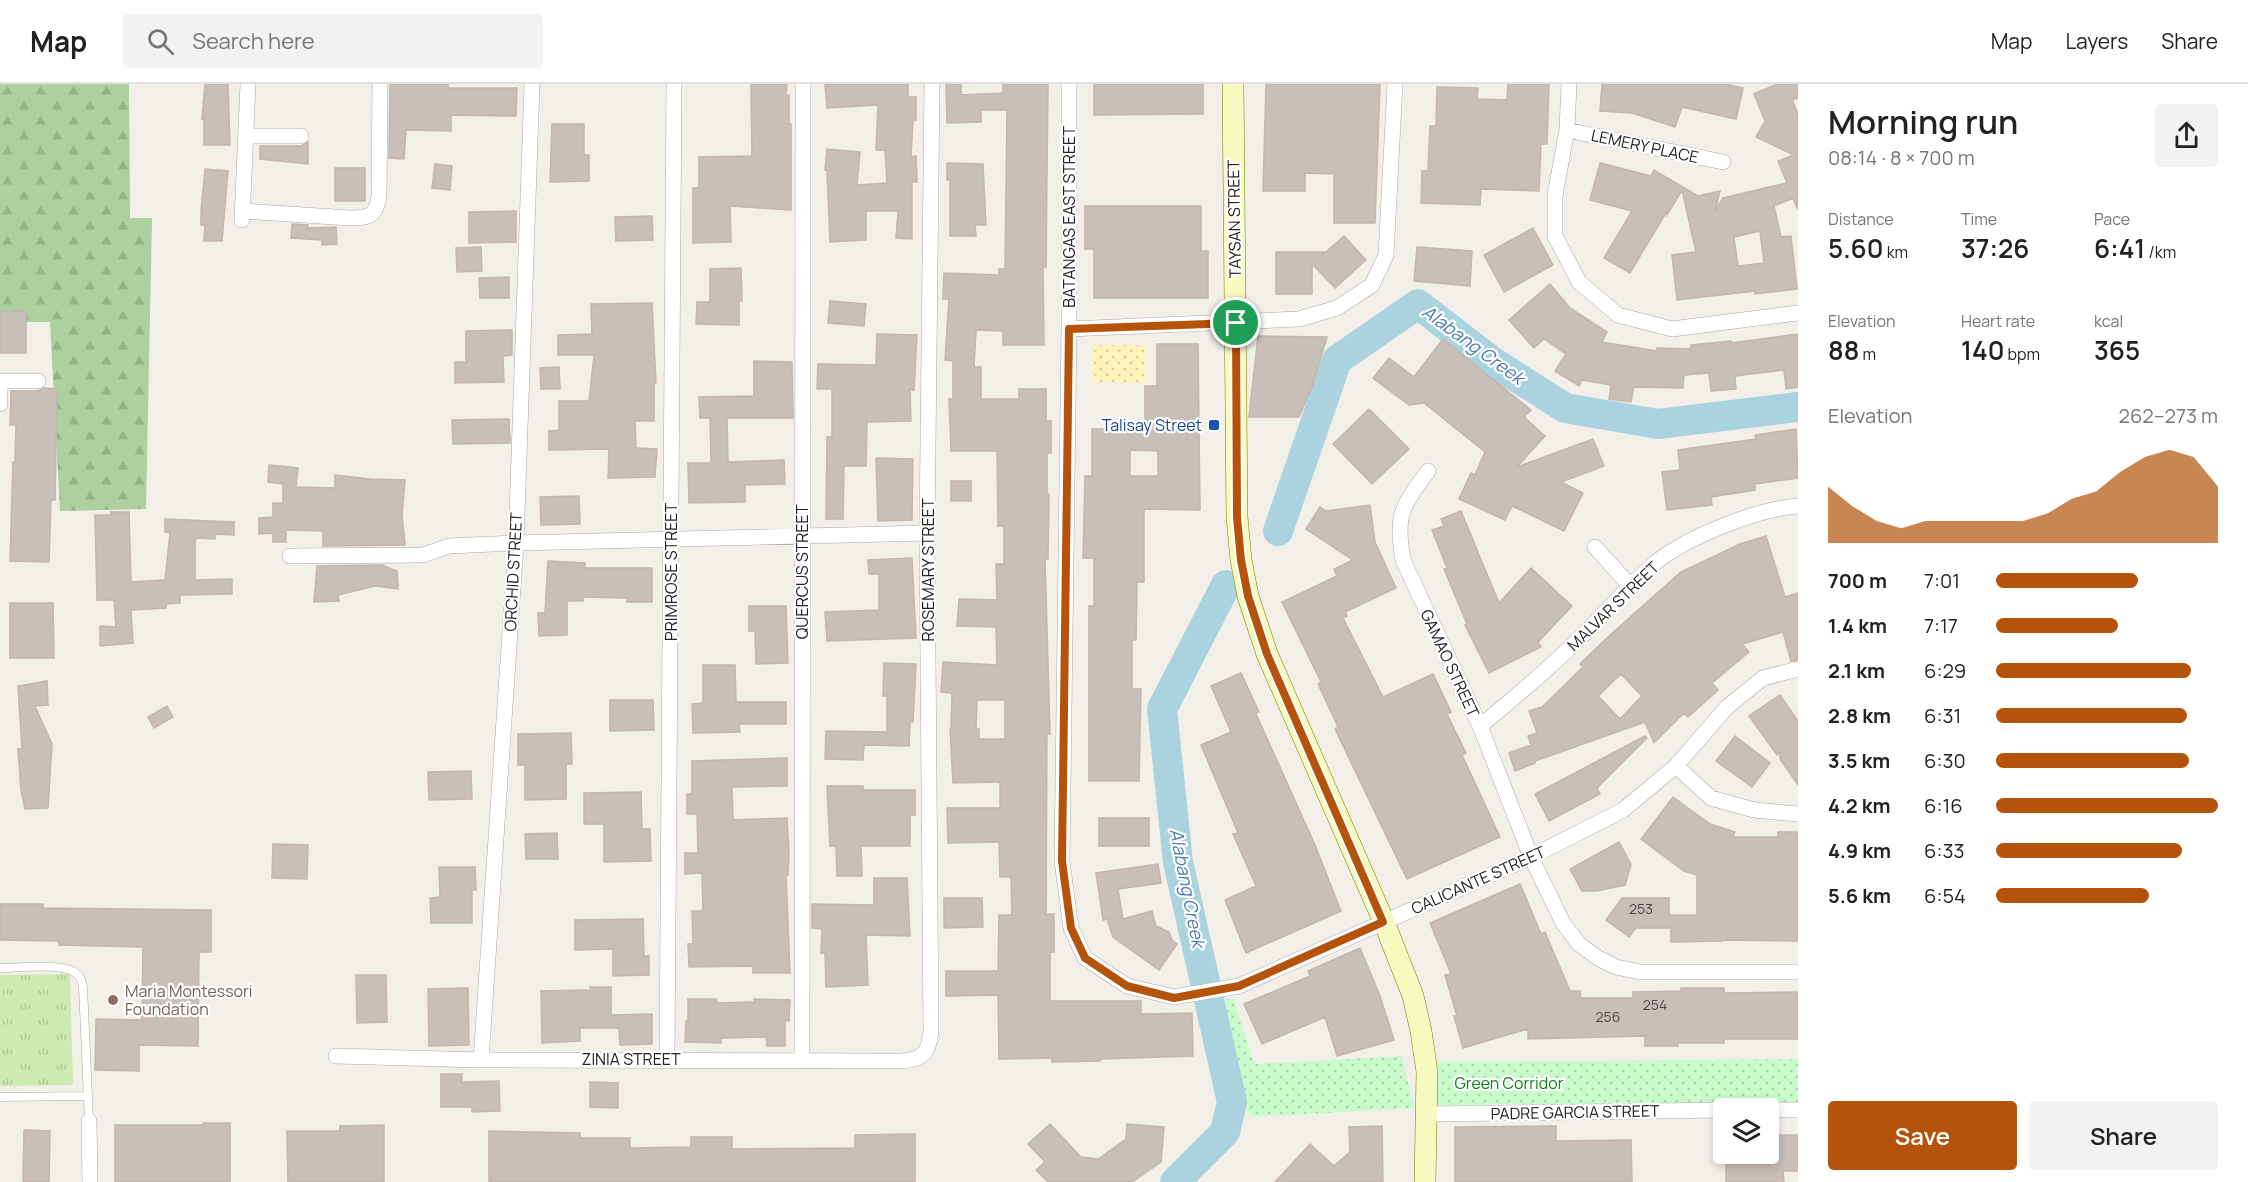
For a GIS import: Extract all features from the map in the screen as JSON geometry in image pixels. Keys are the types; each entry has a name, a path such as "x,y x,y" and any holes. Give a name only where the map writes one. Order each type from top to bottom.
{"street":[{"path":"248,84 243,216 350,218 371,215 377,207 380,84"},
{"name":"ORCHID STREET","path":"481,1060 516,543 532,84"},
{"name":"PRIMROSE STREET","path":"667,1059 674,84"},
{"name":"QUERCUS STREET","path":"802,1059 803,84"},
{"name":"ROSEMARY STREET","path":"924,1054 930,1044 931,1031 927,533 932,84"},
{"name":"BATANGAS EAST STREET","path":"1069,84 1069,329 1062,861 1071,928 1085,958"},
{"name":"TAYSAN STREET","path":"1233,84 1237,517 1241,560 1248,596 1267,654 1413,996 1422,1031 1427,1072 1425,1182"},
{"path":"1069,329 1299,320 1337,308 1372,285 1386,255 1395,84"},
{"path":"1569,84 1567,130 1556,195 1556,236 1579,282 1618,315 1672,329 1798,314"},
{"name":"LEMERY PLACE","path":"1567,130 1723,162"},
{"path":"246,136 301,136"},
{"path":"0,404 0,381 38,381"},
{"name":"GAMAO STREET","path":"1428,471 1404,505 1399,521 1403,560 1480,726 1531,857 1563,923 1579,944 1598,958 1616,967 1640,972 1798,972"},
{"name":"MALVAR STREET","path":"1480,726 1535,680 1656,562 1709,530 1781,507 1798,506"},
{"path":"290,556 423,555 449,546 516,543 927,533"},
{"path":"1594,547 1631,587"},
{"name":"CALICANTE STREET","path":"1085,958 1127,986 1174,998 1239,986 1531,857 1623,810 1676,766 1727,707 1763,678 1798,669"},
{"path":"1676,766 1712,798 1754,810 1798,814"},
{"name":"ZINIA STREET","path":"336,1056 481,1060 914,1061 924,1054"},
{"name":"PADRE GARCIA STREET","path":"1426,1114 1713,1110"},
{"path":"1779,1110 1798,1110"},
{"path":"89,1121 90,1182"}],"lane":[{"path":"0,968 63,968 77,974 81,979 89,1121"},
{"path":"0,1096 88,1096"}],"green space":[{"path":"0,84 129,84 130,218 152,218 146,509 60,511 50,322 0,322"},
{"path":"70,974 73,1085 0,1086 0,975"},
{"name":"Green Corridor","path":"1233,997 1254,1064 1402,1056 1414,1108 1250,1117 1214,1004"},
{"name":"Green Corridor","path":"1798,1059 1798,1102 1779,1102 1779,1098 1713,1098 1713,1103 1435,1105 1438,1062"}],"sand":[{"path":"1092,345 1146,345 1146,383 1092,382"}],"building":[{"path":"205,84 228,84 230,145 204,145 204,119 202,119"},
{"path":"390,84 448,84 448,88 517,88 516,116 451,115 451,131 406,130 404,159 389,158"},
{"path":"751,84 787,84 786,95 789,95 789,124 791,124 791,210 730,206 731,242 693,243 693,188 699,188 699,157 752,156"},
{"path":"825,84 908,84 908,97 916,97 916,120 913,120 911,157 916,156 917,182 912,182 912,239 896,238 898,211 866,211 866,240 830,242 827,171 825,170 827,149 860,152 857,185 887,183 885,150 876,150 878,105 827,108"},
{"path":"946,84 961,84 961,95 1003,93 1003,84 1048,84 1046,267 1043,267 1044,345 1003,345 1003,331 976,330 974,367 981,367 981,399 1019,399 1019,389 1046,389 1046,421 1051,421 1051,453 1047,453 1048,559 1045,559 1050,734 1047,734 1046,914 1054,914 1054,952 1050,952 1050,1001 1141,1001 1141,1014 1192,1013 1193,1056 1052,1062 1052,1058 999,1059 998,995 946,996 946,971 998,971 999,915 1012,915 1011,877 1000,877 999,842 948,843 947,808 1000,808 1000,782 953,783 950,729 952,693 941,692 943,662 997,665 996,627 957,626 959,599 997,600 996,564 1004,564 1004,526 998,526 997,451 951,451 949,399 953,399 953,361 945,360 949,299 943,299 944,273 999,275 999,269 1005,269 1007,110 981,110 981,122 947,123","holes":["977,700 1005,700 1005,739 979,739 979,729 976,729"]},
{"path":"1094,84 1203,84 1203,114 1094,115"},
{"path":"1266,84 1380,84 1375,223 1334,223 1334,174 1305,173 1305,191 1263,191"},
{"path":"1508,84 1549,84 1547,144 1541,144 1539,191 1481,189 1480,205 1421,203 1422,171 1428,171 1430,126 1436,126 1437,87 1478,88 1477,99 1507,100"},
{"path":"1602,84 1725,84 1743,88 1736,119 1682,107 1675,127 1632,113 1600,111"},
{"path":"1777,84 1798,84 1798,98 1792,100 1798,114 1798,210 1793,198 1774,206 1781,237 1791,236 1797,289 1755,294 1755,291 1677,300 1672,255 1696,252 1682,190 1630,273 1604,258 1632,211 1590,200 1600,163 1651,176 1654,170 1698,196 1720,191 1715,211 1723,198 1787,183 1778,161 1794,155 1756,137 1765,121 1754,94","holes":["1760,231 1764,263 1738,266 1734,237"]},
{"path":"552,124 584,124 584,155 589,155 589,181 550,182"},
{"path":"308,142 308,164 260,159 260,146 301,146"},
{"path":"947,163 983,164 986,225 975,225 976,236 950,236 950,180 947,180"},
{"path":"435,164 452,166 450,190 432,188"},
{"path":"335,168 365,168 365,201 335,201"},
{"path":"205,169 228,171 222,241 204,241 205,225 201,225 201,211"},
{"path":"1085,206 1201,206 1201,251 1208,251 1208,298 1094,298 1094,249 1085,249"},
{"path":"516,211 516,242 469,243 469,212"},
{"path":"652,216 653,240 616,241 615,217"},
{"path":"292,224 308,225 308,228 336,227 337,244 322,245 322,240 291,238"},
{"path":"1533,228 1553,265 1504,292 1484,255"},
{"path":"1344,236 1366,260 1335,288 1312,264 1312,294 1276,294 1276,252 1326,252"},
{"path":"481,247 482,271 457,272 456,248"},
{"path":"1417,247 1472,251 1470,286 1414,281"},
{"path":"741,268 742,301 739,301 739,325 696,324 697,302 710,302 710,269"},
{"path":"509,277 509,298 480,298 479,278"},
{"path":"1550,284 1570,308 1607,332 1602,342 1657,351 1657,348 1691,349 1691,345 1731,341 1731,343 1798,334 1798,387 1786,389 1784,370 1735,376 1736,389 1711,391 1709,373 1684,375 1683,388 1634,387 1631,402 1609,399 1611,385 1582,380 1579,386 1555,371 1566,354 1544,339 1534,348 1509,320"},
{"path":"830,301 866,304 864,326 828,323"},
{"path":"652,303 656,383 654,383 654,421 635,421 636,448 657,449 655,477 608,478 609,449 549,450 549,431 559,430 559,401 589,401 594,355 558,355 558,335 592,334 591,304"},
{"path":"0,311 26,311 26,353 0,353"},
{"path":"512,330 512,355 503,356 504,382 455,383 455,362 466,362 466,331"},
{"path":"877,334 917,335 914,390 910,390 911,421 867,422 866,466 844,466 843,519 826,519 827,437 832,437 832,389 817,389 818,364 876,365"},
{"path":"1258,336 1327,337 1312,387 1299,417 1249,417"},
{"path":"1443,339 1531,410 1524,417 1545,436 1517,467 1593,439 1604,466 1561,482 1583,493 1564,531 1512,506 1505,520 1459,499 1471,473 1475,475 1485,452 1424,403 1409,405 1373,378 1389,358 1414,377"},
{"path":"1157,344 1198,344 1200,510 1144,509 1144,582 1137,582 1136,640 1132,640 1132,689 1141,689 1139,781 1089,781 1089,606 1094,606 1094,558 1083,558 1085,476 1092,476 1092,429 1145,429 1145,386 1157,386","holes":["1130,450 1158,451 1158,476 1130,476"]},
{"path":"754,361 792,362 793,418 727,418 728,462 784,460 785,484 745,485 745,502 689,503 688,463 711,463 710,418 700,418 699,397 754,396"},
{"path":"559,367 560,389 541,389 540,368"},
{"path":"44,388 57,389 55,500 51,500 49,562 10,561 16,425 10,425 11,391 38,391"},
{"path":"1369,409 1409,449 1372,484 1333,444"},
{"path":"509,419 510,443 453,444 452,420"},
{"path":"1796,429 1798,478 1755,484 1755,490 1711,497 1712,505 1667,510 1662,472 1680,470 1678,450 1756,439 1755,435"},
{"path":"876,458 913,459 912,520 878,521"},
{"path":"269,465 298,468 296,487 335,488 335,475 405,480 402,515 405,545 323,546 323,531 286,530 286,542 273,542 273,533 259,534 259,518 273,517 273,503 283,503 283,484 268,482"},
{"path":"951,481 971,481 971,501 951,501"},
{"path":"579,496 580,524 541,525 540,497"},
{"path":"1370,505 1375,542 1396,588 1345,612 1347,616 1343,618 1383,697 1433,674 1451,712 1447,714 1466,753 1462,755 1500,837 1407,879 1335,729 1338,727 1318,684 1321,682 1282,602 1337,576 1334,569 1353,560 1306,529 1320,507 1326,511"},
{"path":"1461,511 1499,603 1531,568 1572,606 1538,642 1541,647 1489,673 1465,625 1467,624 1444,569 1447,568 1432,530 1444,526 1441,519"},
{"path":"111,512 129,512 131,582 165,580 170,533 165,532 165,519 234,522 234,535 215,534 215,539 196,538 195,544 195,580 232,579 232,594 180,595 180,603 166,604 166,608 131,610 133,643 100,646 100,626 116,627 114,600 97,600 95,515 111,515"},
{"path":"1766,536 1785,597 1798,593 1798,660 1791,661 1783,632 1742,644 1749,652 1712,683 1718,690 1688,717 1684,713 1654,743 1645,722 1535,761 1515,771 1509,753 1531,745 1528,736 1537,733 1529,711 1542,707 1583,667 1580,664 1681,572 1740,544","holes":["1621,674 1642,696 1620,719 1598,696"]},
{"path":"912,558 916,638 827,641 825,612 879,610 879,574 869,574 868,560"},
{"path":"548,561 585,563 585,568 652,568 652,602 627,602 627,598 583,597 583,601 567,601 567,635 539,636 538,613 545,613"},
{"path":"382,565 397,571 398,589 375,586 338,595 339,601 314,602 317,566"},
{"path":"10,603 53,603 54,658 10,658"},
{"path":"749,606 786,606 788,663 756,664 755,631 749,631"},
{"path":"884,663 916,664 913,722 910,722 909,746 864,745 863,760 825,759 826,731 887,732 887,696 883,696"},
{"path":"703,665 735,665 736,702 786,702 786,724 739,724 740,732 693,733 692,704 703,703"},
{"path":"1241,673 1259,712 1256,714 1315,845 1341,911 1246,953 1225,900 1256,886 1233,834 1238,833 1201,745 1231,732 1211,686"},
{"path":"47,681 48,705 35,706 52,744 48,808 25,809 21,791 18,749 22,749 18,686"},
{"path":"1780,695 1798,721 1798,785 1780,759 1780,751 1777,755 1749,716"},
{"path":"610,700 653,700 654,730 610,731"},
{"path":"167,706 173,717 154,728 148,717"},
{"path":"571,733 572,764 566,764 566,799 525,800 525,765 518,765 518,734"},
{"path":"1645,736 1647,738 1597,788 1600,794 1549,821 1535,794"},
{"path":"1735,736 1770,763 1752,787 1716,761"},
{"path":"787,758 787,786 732,787 733,820 787,818 789,852 788,875 786,875 790,973 753,973 753,966 689,967 688,944 693,944 692,911 703,911 702,873 685,874 685,853 698,853 697,814 687,814 687,794 692,794 692,761"},
{"path":"471,771 472,799 429,800 428,772"},
{"path":"827,786 863,786 863,790 915,790 915,815 910,815 910,846 861,846 862,876 837,876 836,846 830,846"},
{"path":"641,792 642,829 650,829 651,861 604,862 604,824 584,824 584,793"},
{"path":"1673,797 1710,824 1735,832 1733,837 1778,837 1778,832 1798,832 1798,941 1671,942 1671,928 1636,928 1629,937 1606,920 1622,898 1669,898 1669,915 1697,915 1697,875 1684,871 1641,839"},
{"path":"1099,818 1149,818 1149,846 1099,846"},
{"path":"557,833 558,859 526,859 525,834"},
{"path":"1619,842 1631,864 1625,885 1597,891 1582,891 1570,869"},
{"path":"273,844 308,845 307,879 272,878"},
{"path":"1158,864 1161,883 1118,889 1123,919 1152,911 1156,926 1169,932 1172,940 1177,944 1159,970 1113,937 1107,919 1103,920 1096,873"},
{"path":"439,867 475,867 476,890 472,890 472,923 431,923 430,898 440,897"},
{"path":"874,878 907,878 910,936 866,935 868,985 826,987 825,953 821,953 822,929 812,928 812,904 874,905"},
{"path":"1520,884 1541,934 1545,932 1570,991 1580,991 1581,998 1633,998 1633,992 1681,991 1681,988 1724,988 1724,993 1798,992 1798,1039 1724,1039 1724,1043 1645,1046 1645,1036 1528,1039 1528,1029 1463,1048 1454,1016 1457,1016 1445,975 1451,974 1430,923"},
{"path":"944,898 982,898 983,927 944,928"},
{"path":"0,904 43,904 43,908 211,910 211,952 199,952 198,1046 139,1045 139,1071 95,1070 96,1019 142,1020 143,947 59,945 59,941 0,940"},
{"path":"643,919 644,956 649,956 649,975 613,976 613,949 575,950 575,920"},
{"path":"1360,948 1380,996 1394,1040 1337,1056 1325,1017 1262,1044 1244,1004 1310,976 1308,971"},
{"path":"356,975 386,975 387,1022 357,1023"},
{"path":"590,987 611,987 611,1015 652,1014 652,1044 620,1045 619,1028 580,1028 580,1041 542,1043 541,991 590,990"},
{"path":"468,988 469,1045 429,1046 428,989"},
{"path":"688,999 716,999 717,1003 754,1002 754,999 790,1000 789,1021 785,1020 785,1046 767,1046 766,1037 721,1038 721,1043 685,1042"},
{"path":"441,1074 462,1074 462,1082 499,1081 500,1111 472,1112 472,1107 441,1107"},
{"path":"590,1082 618,1083 618,1108 590,1107"},
{"path":"203,1123 230,1123 230,1182 115,1182 115,1125 204,1125"},
{"path":"1050,1124 1081,1157 1098,1159 1126,1139 1127,1124 1164,1127 1161,1162 1132,1182 1048,1182 1036,1170 1045,1162 1028,1144"},
{"path":"384,1125 384,1182 288,1182 287,1131 340,1131 340,1126"},
{"path":"1382,1126 1383,1182 1275,1182 1310,1144 1334,1166 1350,1152 1349,1127"},
{"path":"1556,1126 1556,1141 1631,1140 1632,1182 1455,1182 1455,1127"},
{"path":"24,1130 50,1131 49,1182 23,1182"},
{"path":"489,1131 580,1133 580,1138 630,1138 630,1148 691,1147 691,1137 732,1137 732,1149 855,1148 855,1135 915,1134 915,1182 489,1182"},
{"path":"1779,1135 1798,1135 1798,1171 1783,1171 1784,1182 1726,1182 1726,1164 1779,1164"}],"waterway":[{"name":"Alabang Creek","path":"1278,531 1337,360 1418,304 1493,362 1565,408 1658,424 1798,407"},
{"name":"Alabang Creek","path":"1175,1182 1225,1132 1232,1102 1178,862 1162,709 1226,585"}],"place":[{"name":"Talisay Street","path":"1214,425"},
{"name":"Maria Montessori Foundation","path":"113,1000"}],"route":[{"path":"1236,323 1237,517 1241,560 1248,596 1267,654 1383,922 1239,986 1174,998 1127,986 1085,958 1071,928 1062,861 1069,329 1236,323"}]}
